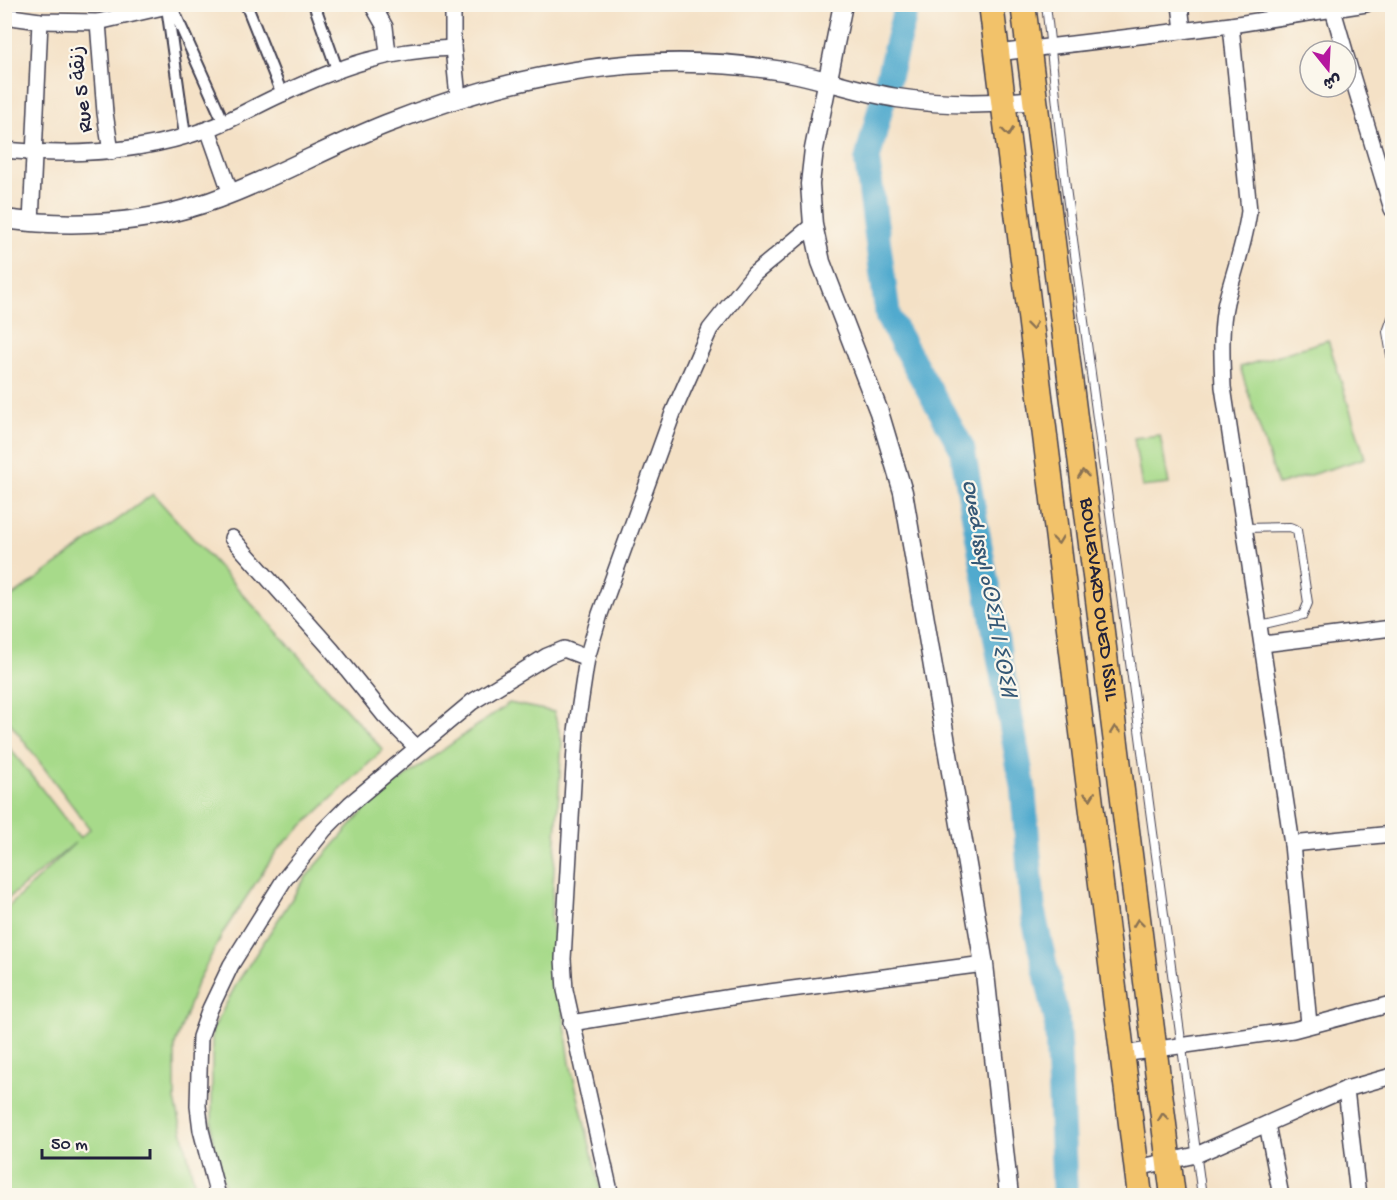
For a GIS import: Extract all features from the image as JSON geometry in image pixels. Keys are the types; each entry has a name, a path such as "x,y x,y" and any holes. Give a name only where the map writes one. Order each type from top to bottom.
{"main road":[{"name":"BOULEVARD OUED ISSIL","path":"991,4 1140,1196"},
{"name":"BOULEVARD OUED ISSIL","path":"1023,4 1040,50 1035,100 1173,1196"}],"street":[{"path":"246,4 282,94"},
{"path":"314,4 337,69"},
{"path":"372,4 385,27 388,54"},
{"path":"453,4 453,48 458,98"},
{"path":"843,4 810,184 813,225 821,262 879,412 903,492 984,964 1009,1196"},
{"path":"1180,4 1183,31"},
{"path":"172,6 224,123"},
{"path":"4,16 40,21 98,22 172,6"},
{"path":"172,6 185,136"},
{"path":"997,53 1040,50 1231,25 1298,10 1333,10 1358,6"},
{"path":"1333,10 1341,39"},
{"path":"31,223 40,21"},
{"name":"Rue 5 زنقة","path":"98,22 105,113 111,152"},
{"path":"1231,25 1249,211 1246,236 1226,303 1222,337 1223,387 1292,844 1309,1024"},
{"path":"4,150 34,153 111,152 134,149 224,123 337,69 401,51 453,48"},
{"path":"4,219 31,223 101,223 152,217 231,194 385,124 458,98 576,70 633,64 736,64 829,80 896,98 949,104 1004,104 1035,100"},
{"path":"1358,96 1392,209"},
{"path":"208,129 231,194"},
{"path":"611,1196 593,1106 571,1023 565,990 564,921 576,731 587,657 613,575 648,486 673,413 710,329 754,274 813,225"},
{"path":"231,538 331,649 385,716 416,747"},
{"path":"1263,644 1392,628"},
{"path":"218,1196 201,1130 198,1096 200,1037 210,1008 231,965 304,853 350,804 472,702 547,656 564,649 587,657"},
{"path":"1292,844 1392,834"},
{"path":"571,1023 738,996 984,964"},
{"path":"1122,1053 1293,1030 1392,1004"},
{"path":"1137,1168 1169,1163 1196,1155 1346,1089 1392,1076"},
{"path":"1346,1089 1358,1196"},
{"path":"1267,1125 1281,1196"}],"lane":[{"path":"1046,4 1040,50 1066,188 1202,1196"},
{"path":"1392,318 1387,332 1392,361"},
{"path":"1243,528 1290,526 1297,530 1308,603 1303,615 1260,625"}],"green space":[{"path":"1328,340 1365,458 1278,485 1240,367"},
{"path":"1160,435 1169,484 1142,487 1134,438"},
{"path":"153,494 383,750 278,849 224,931 197,983 175,1045 175,1100 197,1195 5,1195 5,910 75,843 5,901 5,742 80,838 90,829 5,716 5,602"},
{"path":"509,703 554,712 562,742 551,917 570,1063 602,1195 227,1195 212,1135 212,1031 237,983 306,877 374,799"}],"waterway":[{"name":"Oued Issyl ⴰⵙⵉⴼ ⵏ ⵉⵙⵉⵍ","path":"907,4 867,161 888,317 962,448 1023,788 1033,913 1057,1021 1065,1196"}]}
